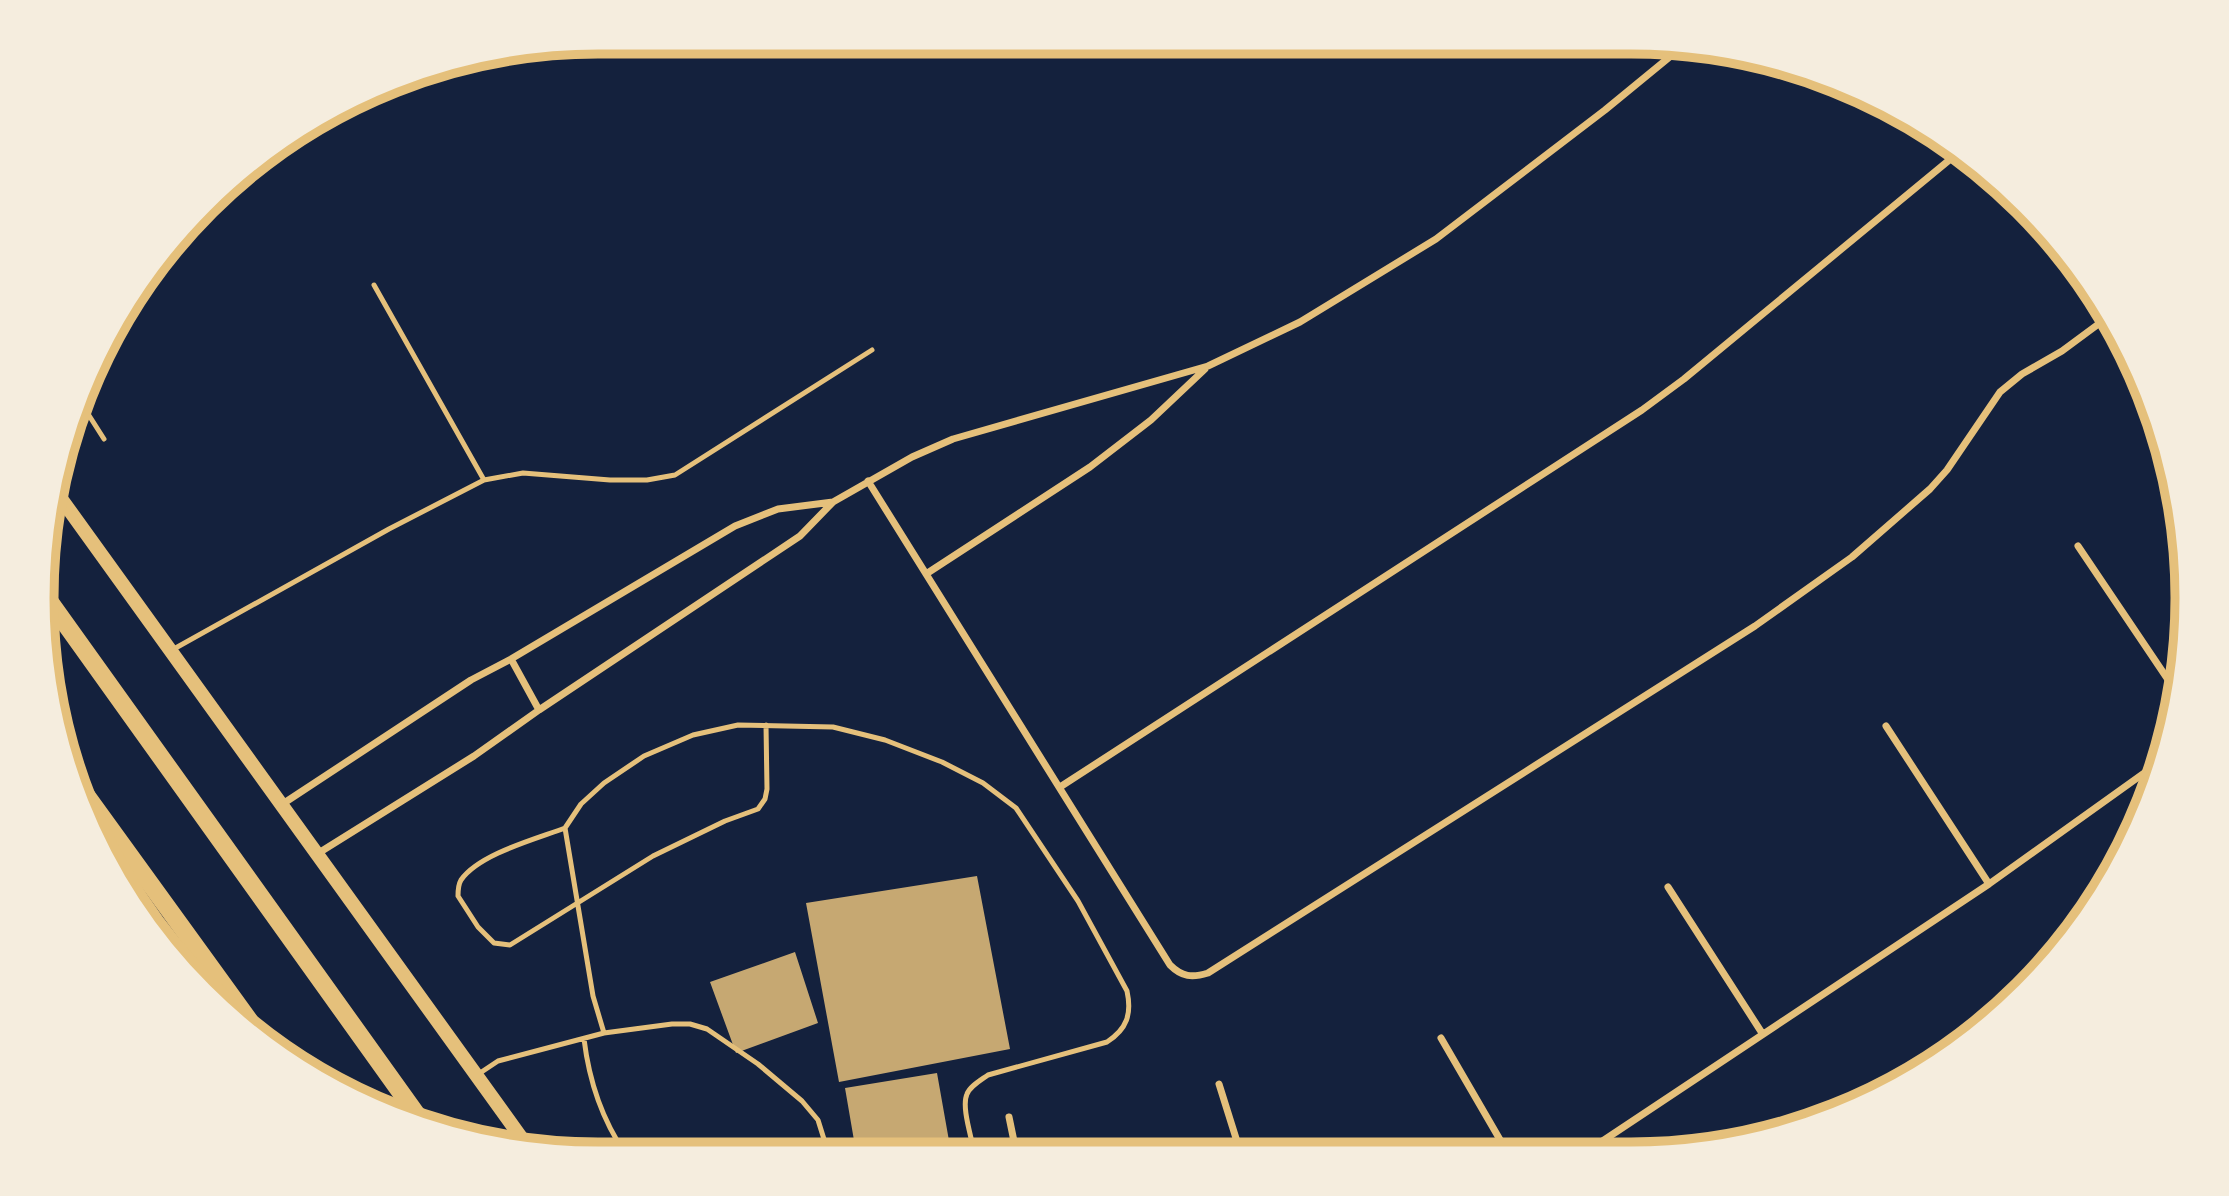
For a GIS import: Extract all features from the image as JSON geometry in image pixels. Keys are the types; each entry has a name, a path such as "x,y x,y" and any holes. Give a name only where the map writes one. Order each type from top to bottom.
{"main road":[{"path":"63,501 520,1136"},
{"path":"54,608 413,1109"},
{"path":"99,813 240,1008"}],"street":[{"path":"317,854 474,756 800,536 833,502 867,481 953,439 1208,366 1300,323 1436,239 1605,110 1671,56"},
{"path":"1060,787 1642,410 1684,379 1951,159"},
{"path":"867,481 1170,965 1186,976 1208,973 1755,626 1852,557 1930,489 1947,470 2000,392 2022,374 2062,351 2100,323"},
{"path":"926,574 1090,467 1151,420 1208,366"},
{"path":"281,805 471,680 735,526 778,509 833,502"},
{"path":"2078,546 2168,680"},
{"path":"511,659 539,710"},
{"path":"1886,726 1989,884"},
{"path":"1601,1142 1989,884 2146,771"},
{"path":"1668,887 1762,1034"},
{"path":"1441,1038 1501,1142"},
{"path":"1219,1084 1237,1142"},
{"path":"1009,1117 1014,1142"}],"lane":[{"path":"374,285 484,480"},
{"path":"171,651 388,529 484,480 523,473 622,480 648,480 675,475 872,351"},
{"path":"87,412 104,439"},
{"path":"766,726 767,789 765,799 758,809 725,821 653,856 510,945 494,943 478,927 458,897 459,883 473,867 565,828 582,804 604,783 643,756 693,735 738,725 833,727 885,740 942,762 983,783 1016,808 1078,901 1127,991 1130,1005 1128,1021 1119,1034 1107,1042 988,1075 975,1084 967,1095 965,1107 972,1142"},
{"path":"565,828 593,996 604,1033"},
{"path":"476,1076 498,1061 604,1033 690,1024 707,1029 758,1064 802,1101 818,1120 825,1142"},
{"path":"584,1039 589,1075 604,1115 619,1142"}],"building":[{"path":"977,876 1010,1049 839,1082 806,903"},
{"path":"795,952 818,1023 736,1053 710,982"},
{"path":"937,1073 949,1142 854,1142 845,1088"}]}
